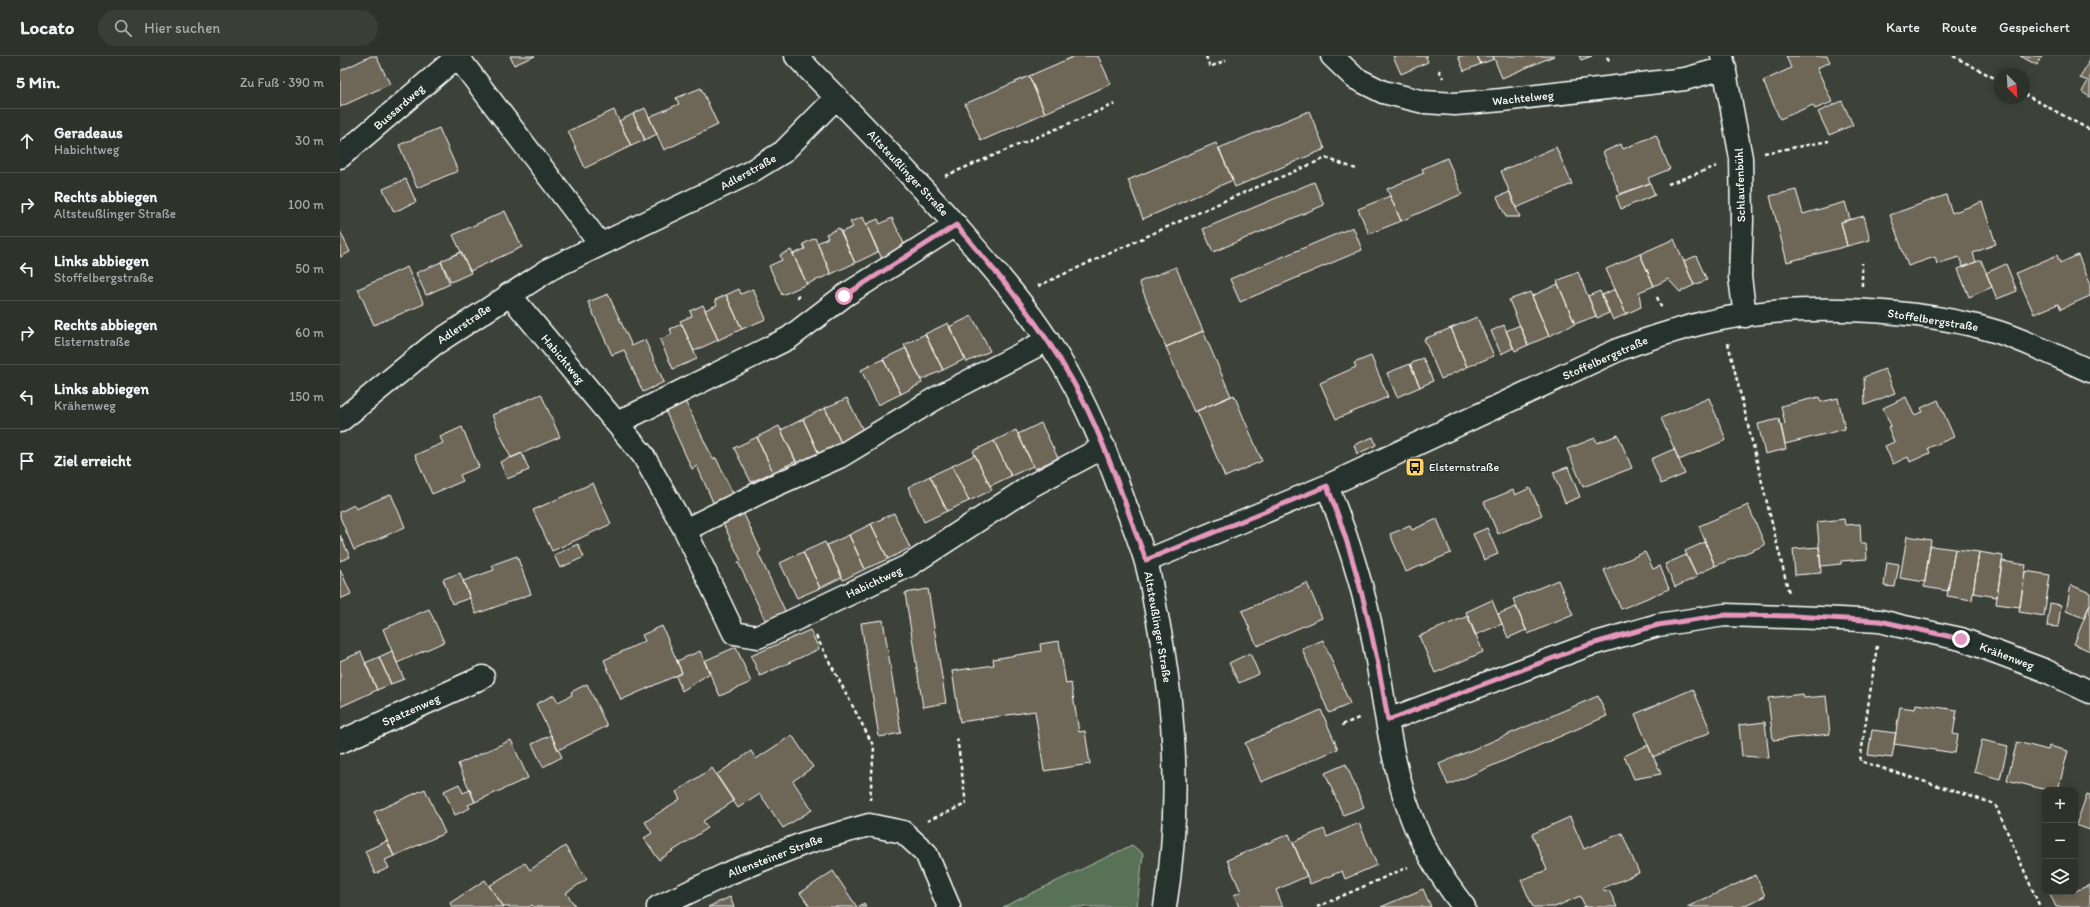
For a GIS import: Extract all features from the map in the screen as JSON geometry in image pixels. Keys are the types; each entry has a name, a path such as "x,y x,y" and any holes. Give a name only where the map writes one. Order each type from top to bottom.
{"street":[{"name":"Bussardweg","path":"340,157 457,56"},
{"path":"457,56 600,244"},
{"name":"Altsteußlinger Straße","path":"796,56 837,97 956,225 1016,296 1048,340 1073,381 1104,447 1146,560 1162,643 1172,714 1175,776 1174,827 1165,907"},
{"name":"Wachtelweg","path":"1332,56 1355,78 1383,92 1424,102 1454,104 1685,79 1723,62"},
{"name":"Schlaufenbühl","path":"1723,62 1741,158 1742,220 1740,277 1745,316"},
{"name":"Adlerstraße","path":"340,421 433,345 509,294 550,269 600,244 679,208 759,167 783,152 837,97"},
{"path":"617,423 789,338 844,296 956,225"},
{"name":"Habichtweg","path":"509,294 643,455 685,530 734,633 758,637 908,566 1032,486 1104,447"},
{"name":"Stoffelbergstraße","path":"1146,560 1327,486 1620,349 1661,334 1722,319 1809,311 1862,311 1907,315 1965,323 1999,332 2090,371"},
{"path":"685,530 776,485 839,457 938,397 1048,340"},
{"path":"1327,486 1344,529 1367,609 1399,777 1411,817 1430,857 1464,907"},
{"name":"Krähenweg","path":"1388,720 1588,645 1658,625 1725,615 1794,616 1880,621 1961,639 2044,670 2090,692"},
{"name":"Spatzenweg","path":"340,742 483,677"},
{"name":"Allensteiner Straße","path":"658,907 729,873 805,843 869,825 903,832"},
{"path":"903,832 926,853 949,907"}],"path":[{"path":"1206,56 1210,67 1226,60"},
{"path":"1953,56 1994,78"},
{"path":"2030,97 2090,130"},
{"path":"920,186 1115,104"},
{"path":"1668,184 1741,158 1829,141"},
{"path":"1016,296 1224,201 1326,158 1356,169"},
{"path":"1722,319 1794,616"},
{"path":"805,615 874,747 869,825"},
{"path":"1880,621 1860,761 1995,804 2040,907"},
{"path":"903,832 966,804 957,737"},
{"path":"1317,907 1430,857"}],"green space":[{"path":"1132,845 1143,854 1137,907 1003,907"}],"building":[{"path":"371,56 376,56 390,84 340,107 340,71"},
{"path":"510,56 535,56 514,65"},
{"path":"1075,56 1098,56 1111,84 1045,113 1029,76"},
{"path":"1393,56 1428,56 1426,57 1428,62 1401,74"},
{"path":"1458,56 1477,56 1481,64 1464,71"},
{"path":"1477,56 1493,56 1494,59 1481,64"},
{"path":"1493,56 1554,56 1502,78"},
{"path":"1579,56 1592,56 1581,60"},
{"path":"1786,56 1827,56 1830,62 1817,68 1832,102 1815,109 1813,105 1780,119 1763,81 1791,68"},
{"path":"2020,56 2042,56 2037,65"},
{"path":"2090,59 2090,97 2082,92 2088,81 2080,78"},
{"path":"1029,76 1045,113 981,141 965,104"},
{"path":"701,88 718,125 664,150 649,117 679,104 676,98"},
{"path":"1842,101 1853,125 1829,135 1818,112"},
{"path":"645,108 657,134 645,140 633,114"},
{"path":"614,110 631,146 585,168 568,131"},
{"path":"1309,111 1325,149 1235,187 1219,148"},
{"path":"633,114 645,140 631,146 619,121"},
{"path":"439,128 458,171 417,188 399,145"},
{"path":"1656,135 1670,169 1648,178 1650,183 1620,194 1603,152 1621,144 1623,149"},
{"path":"1216,143 1233,180 1143,219 1128,180"},
{"path":"1556,147 1572,184 1516,208 1501,171"},
{"path":"1447,158 1462,194 1401,221 1387,189 1424,173 1422,169"},
{"path":"406,179 416,202 394,212 383,189"},
{"path":"1314,182 1324,205 1213,252 1203,229"},
{"path":"1650,183 1655,195 1621,209 1616,196"},
{"path":"1796,190 1803,214 1845,202 1850,219 1841,222 1847,246 1787,262 1770,196"},
{"path":"1510,192 1520,217 1506,217 1497,197"},
{"path":"1946,195 1952,213 1982,202 1996,244 1973,253 1976,262 1963,267 1959,257 1937,264 1935,257 1908,266 1890,215"},
{"path":"1390,196 1401,221 1369,234 1358,209"},
{"path":"505,211 522,247 470,271 453,235"},
{"path":"1864,216 1870,240 1847,246 1841,222"},
{"path":"863,217 878,252 855,263 841,232 853,227 850,222"},
{"path":"892,218 906,248 882,259 866,224 878,219 880,224"},
{"path":"1353,227 1362,250 1240,302 1230,279"},
{"path":"839,228 855,263 831,274 817,243 828,238 826,234"},
{"path":"340,231 350,252 340,257"},
{"path":"815,238 831,274 807,284 793,254 805,249 803,244"},
{"path":"1674,239 1694,285 1680,292 1668,279 1654,286 1640,254"},
{"path":"791,250 807,284 782,295 769,266 782,260 780,255"},
{"path":"461,252 471,273 451,282 441,261"},
{"path":"1640,254 1654,286 1639,292 1641,307 1626,314 1606,269"},
{"path":"2057,255 2060,263 2078,255 2090,283 2090,296 2061,309 2058,304 2034,314 2016,273"},
{"path":"1696,256 1707,280 1694,285 1684,261"},
{"path":"1981,260 1992,287 1969,297 1958,269"},
{"path":"441,262 450,284 426,295 416,273"},
{"path":"2006,264 2017,291 1997,299 1986,273"},
{"path":"407,267 424,304 374,325 358,289"},
{"path":"1176,267 1203,331 1166,347 1139,282"},
{"path":"1578,272 1596,316 1575,324 1557,281"},
{"path":"1558,284 1575,324 1549,336 1532,296"},
{"path":"739,289 741,294 753,289 766,319 742,329 726,295"},
{"path":"1615,289 1626,314 1613,320 1602,295"},
{"path":"1600,291 1609,313 1597,318 1588,296"},
{"path":"1530,292 1549,336 1528,345 1509,300"},
{"path":"608,294 632,346 645,340 664,382 643,392 624,350 612,355 588,302"},
{"path":"726,295 742,329 718,340 705,310 717,305 715,300"},
{"path":"703,305 718,340 694,351 680,321 692,316 690,311"},
{"path":"972,316 990,351 967,362 949,327"},
{"path":"1477,317 1494,356 1467,367 1451,328"},
{"path":"948,323 965,359 943,370 925,334"},
{"path":"682,324 697,359 673,369 660,340 672,334 670,329"},
{"path":"1504,325 1513,348 1501,354 1491,331"},
{"path":"1520,325 1528,345 1515,351 1506,331"},
{"path":"1451,328 1467,367 1441,379 1424,339"},
{"path":"1203,331 1231,396 1194,412 1166,347"},
{"path":"925,334 943,370 921,380 904,345"},
{"path":"906,348 922,383 901,394 883,359"},
{"path":"1371,356 1388,397 1336,419 1320,383 1356,367 1354,363"},
{"path":"1423,358 1433,381 1420,387 1410,364"},
{"path":"883,359 901,394 878,405 861,370"},
{"path":"1410,364 1420,387 1397,397 1387,373"},
{"path":"1885,369 1895,393 1865,405 1864,377"},
{"path":"541,394 560,437 511,458 492,415"},
{"path":"1234,395 1262,461 1225,477 1197,411"},
{"path":"683,397 713,459 716,458 736,500 716,509 697,466 692,469 663,406"},
{"path":"1819,397 1821,402 1838,398 1845,429 1785,444 1781,425 1785,424 1781,406"},
{"path":"1906,397 1914,415 1923,412 1921,408 1938,400 1954,437 1928,448 1930,453 1910,462 1908,457 1893,464 1885,446 1894,442 1888,427 1891,426 1883,408"},
{"path":"847,398 864,432 841,443 825,408"},
{"path":"1709,398 1726,440 1679,460 1661,418"},
{"path":"825,408 841,443 819,454 803,419"},
{"path":"803,419 819,454 797,464 781,430"},
{"path":"1779,419 1786,449 1765,454 1758,424"},
{"path":"1041,423 1058,458 1035,469 1018,434"},
{"path":"779,426 796,461 773,472 757,437"},
{"path":"462,427 479,467 460,475 463,481 432,494 415,455 443,443 440,437"},
{"path":"1016,430 1033,466 1011,476 994,441"},
{"path":"1618,435 1632,468 1583,487 1567,449 1595,438 1597,443"},
{"path":"757,437 773,472 751,482 734,448"},
{"path":"1373,437 1376,445 1357,454 1354,445"},
{"path":"994,441 1011,476 990,486 973,451"},
{"path":"1674,449 1685,474 1661,484 1651,459"},
{"path":"522,453 529,470 507,479 500,462"},
{"path":"975,455 992,490 969,501 952,466"},
{"path":"952,466 969,501 947,511 930,476"},
{"path":"1568,467 1580,497 1565,503 1553,472"},
{"path":"930,476 947,511 924,522 908,487"},
{"path":"593,483 611,524 552,551 533,510"},
{"path":"1530,488 1542,515 1498,534 1484,502 1513,490 1515,495"},
{"path":"391,494 405,527 354,550 340,517 340,512 354,505 356,509"},
{"path":"1748,505 1765,545 1715,566 1699,526"},
{"path":"742,510 761,551 758,553 787,615 767,624 738,562 741,561 721,519"},
{"path":"894,513 910,548 888,559 871,524"},
{"path":"1437,519 1451,553 1406,572 1390,534 1410,526 1412,530"},
{"path":"1844,519 1845,525 1860,524 1861,543 1866,543 1867,559 1841,561 1841,564 1821,566 1817,522"},
{"path":"871,524 888,559 865,569 849,535"},
{"path":"1487,528 1498,554 1484,560 1473,534"},
{"path":"340,535 350,557 340,561"},
{"path":"849,535 865,569 843,580 827,545"},
{"path":"1907,536 1931,540 1925,582 1900,578"},
{"path":"825,542 842,577 820,588 803,552"},
{"path":"1705,542 1715,566 1696,575 1685,551"},
{"path":"578,544 584,557 560,568 554,555"},
{"path":"1930,546 1955,549 1948,591 1924,587"},
{"path":"1819,547 1821,573 1795,575 1793,549"},
{"path":"1955,549 1979,552 1972,600 1947,596"},
{"path":"803,552 820,588 797,598 780,563"},
{"path":"1645,552 1653,569 1660,566 1669,589 1621,609 1604,570"},
{"path":"1979,552 2003,556 1997,597 1973,593"},
{"path":"1686,555 1697,577 1675,587 1665,564"},
{"path":"517,556 531,594 476,614 463,581 494,570 492,565"},
{"path":"2002,561 2026,565 2020,607 1996,604"},
{"path":"1887,562 1899,564 1895,587 1884,586"},
{"path":"340,569 351,594 340,599"},
{"path":"2025,571 2050,575 2044,616 2019,612"},
{"path":"460,573 470,598 452,604 443,579"},
{"path":"1558,580 1573,615 1528,634 1513,599"},
{"path":"1307,583 1322,618 1257,646 1242,611"},
{"path":"2071,585 2090,593 2090,604 2084,618 2066,611"},
{"path":"928,589 946,703 923,707 905,593"},
{"path":"1492,600 1502,624 1475,635 1466,612"},
{"path":"2050,603 2061,605 2058,627 2047,626"},
{"path":"2090,604 2090,651 2074,644"},
{"path":"1516,607 1526,630 1508,638 1498,614"},
{"path":"429,609 444,642 397,663 383,629"},
{"path":"1468,616 1483,652 1435,673 1419,636"},
{"path":"883,620 901,733 879,737 861,623"},
{"path":"662,626 682,673 621,700 604,660 645,641 642,635"},
{"path":"810,630 819,649 760,676 751,656"},
{"path":"1323,640 1350,704 1329,713 1302,649"},
{"path":"1059,641 1066,684 1071,683 1079,732 1085,731 1090,764 1044,771 1035,711 960,722 952,671 994,665 993,659 1041,651 1040,644"},
{"path":"736,647 751,682 720,696 704,661"},
{"path":"392,651 404,679 391,684 379,657"},
{"path":"700,651 710,673 682,691 676,676 682,673 677,661"},
{"path":"361,652 377,690 340,707 340,661"},
{"path":"1250,653 1259,674 1239,683 1229,663"},
{"path":"379,657 391,684 377,690 365,663"},
{"path":"587,684 607,726 558,750 536,704 554,695 558,702 572,695 571,692"},
{"path":"1693,689 1711,732 1653,757 1635,714"},
{"path":"1803,694 1804,698 1826,696 1830,734 1773,740 1768,698"},
{"path":"1598,696 1607,716 1448,785 1439,764"},
{"path":"1916,704 1957,710 1953,734 1958,735 1955,753 1894,744 1900,707 1915,709"},
{"path":"1321,710 1338,749 1261,782 1245,743"},
{"path":"1765,722 1769,758 1742,756 1739,725"},
{"path":"1872,730 1896,733 1892,758 1868,755"},
{"path":"551,735 562,757 543,767 532,744"},
{"path":"792,735 813,767 793,781 812,810 783,828 760,794 738,808 716,775 751,751 756,759"},
{"path":"511,740 528,778 475,802 458,764"},
{"path":"1982,740 2008,746 2000,779 1974,772"},
{"path":"2017,742 2048,750 2049,746 2068,751 2059,787 2042,787 2042,789 2007,780"},
{"path":"1648,745 1661,774 1634,779 1624,756"},
{"path":"1346,764 1364,807 1343,815 1325,773"},
{"path":"712,768 734,801 703,821 708,828 659,860 644,838 652,833 645,822 680,799 676,792"},
{"path":"459,784 463,793 470,790 475,802 468,805 470,808 455,815 444,791"},
{"path":"425,789 445,833 394,856 374,812"},
{"path":"2087,794 2090,795 2090,830 2078,826 2078,819"},
{"path":"1570,817 1584,849 1622,833 1639,873 1603,888 1605,892 1609,890 1617,907 1582,907 1585,906 1580,896 1555,907 1533,907 1521,880 1547,870 1532,834"},
{"path":"1359,823 1377,865 1345,879 1342,871 1310,884 1293,842 1324,829 1327,837"},
{"path":"1289,834 1307,876 1276,890 1283,907 1239,907 1234,895 1241,892 1227,860"},
{"path":"387,841 394,856 385,860 389,868 375,874 365,851"},
{"path":"565,846 587,879 566,893 576,907 534,907 532,905 529,907 504,907 489,886 525,863 530,870"},
{"path":"833,871 857,907 810,907 800,893"},
{"path":"1756,875 1765,896 1741,907 1687,907"},
{"path":"485,880 504,907 452,907 450,903"},
{"path":"2090,885 2090,907 2056,907 2050,895 2078,895 2078,890"},
{"path":"1423,889 1431,907 1381,907"},
{"path":"730,897 734,907 708,907"},
{"path":"864,903 866,907 858,907"}],"place":[{"name":"Elsternstraße","path":"1415,467"}],"route":[{"path":"844,296 956,225 1016,296 1048,340 1073,381 1104,447 1146,560 1327,486 1344,529 1367,609 1388,720 1588,645 1658,625 1725,615 1794,616 1880,621 1961,639"}]}
